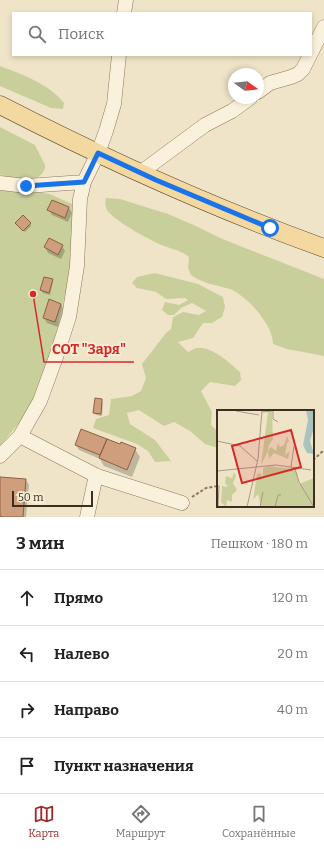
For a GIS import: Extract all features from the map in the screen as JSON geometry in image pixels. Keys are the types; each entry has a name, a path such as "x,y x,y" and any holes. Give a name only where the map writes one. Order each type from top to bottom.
{"main road":[{"path":"0,105 140,173 270,228 324,248"}],"lane":[{"path":"124,12 126,0"},
{"path":"312,52 324,27"},
{"path":"0,456 20,436 40,401 69,317 77,266 80,199 84,182 98,153 114,104 119,56"},
{"path":"264,88 270,83 298,74 303,69 310,56"},
{"path":"140,173 205,125 232,111 242,104"},
{"path":"0,183 26,186 84,182"},
{"path":"20,436 96,475 182,503"},
{"path":"87,517 96,475"}],"path":[{"path":"314,459 324,450"},
{"path":"182,503 206,488 217,486"}],"green space":[{"path":"0,66 35,80 43,85 58,96 64,103 63,109 51,108 0,86"},
{"path":"0,127 35,145 45,165 40,176 29,179 16,179 0,174"},
{"path":"0,186 50,194 72,204 75,250 55,338 32,407 0,446"},
{"path":"106,198 120,199 168,214 220,238 324,279 324,356 287,349 273,344 272,337 265,321 247,300 232,290 204,282 191,275 188,268 189,257 181,252 161,245 118,220 107,210 105,204"},
{"path":"155,273 198,284 223,297 225,307 222,317 212,323 203,323 193,338 178,342 188,352 196,348 208,349 220,356 240,372 241,380 235,386 210,382 201,391 212,412 211,425 217,431 217,448 205,444 190,431 174,422 164,426 139,410 127,413 130,424 155,440 171,461 155,462 148,451 137,444 93,428 96,419 109,415 111,399 132,396 141,391 146,378 142,364 166,333 171,329 173,317 183,312 199,315 206,311 192,303 181,308 174,315 168,315 162,310 165,302 179,305 188,300 185,298 166,299 156,292 137,288 132,283 137,277"}],"building":[{"path":"52,200 69,207 65,218 47,210"},
{"path":"23,215 31,223 23,231 15,223"},
{"path":"49,238 63,245 58,255 44,247"},
{"path":"44,277 53,279 49,293 40,290"},
{"path":"49,299 61,304 55,322 43,318"},
{"path":"95,398 102,399 101,414 93,413"},
{"path":"81,429 107,439 100,455 75,445"},
{"path":"107,439 120,444 121,442 136,448 127,470 99,458"},
{"path":"0,477 26,479 23,517 0,516"}],"place":[{"name":"СОТ \"Заря\"","path":"33,294"}],"route":[{"path":"26,186 84,182 98,153 156,180 270,228"}]}
